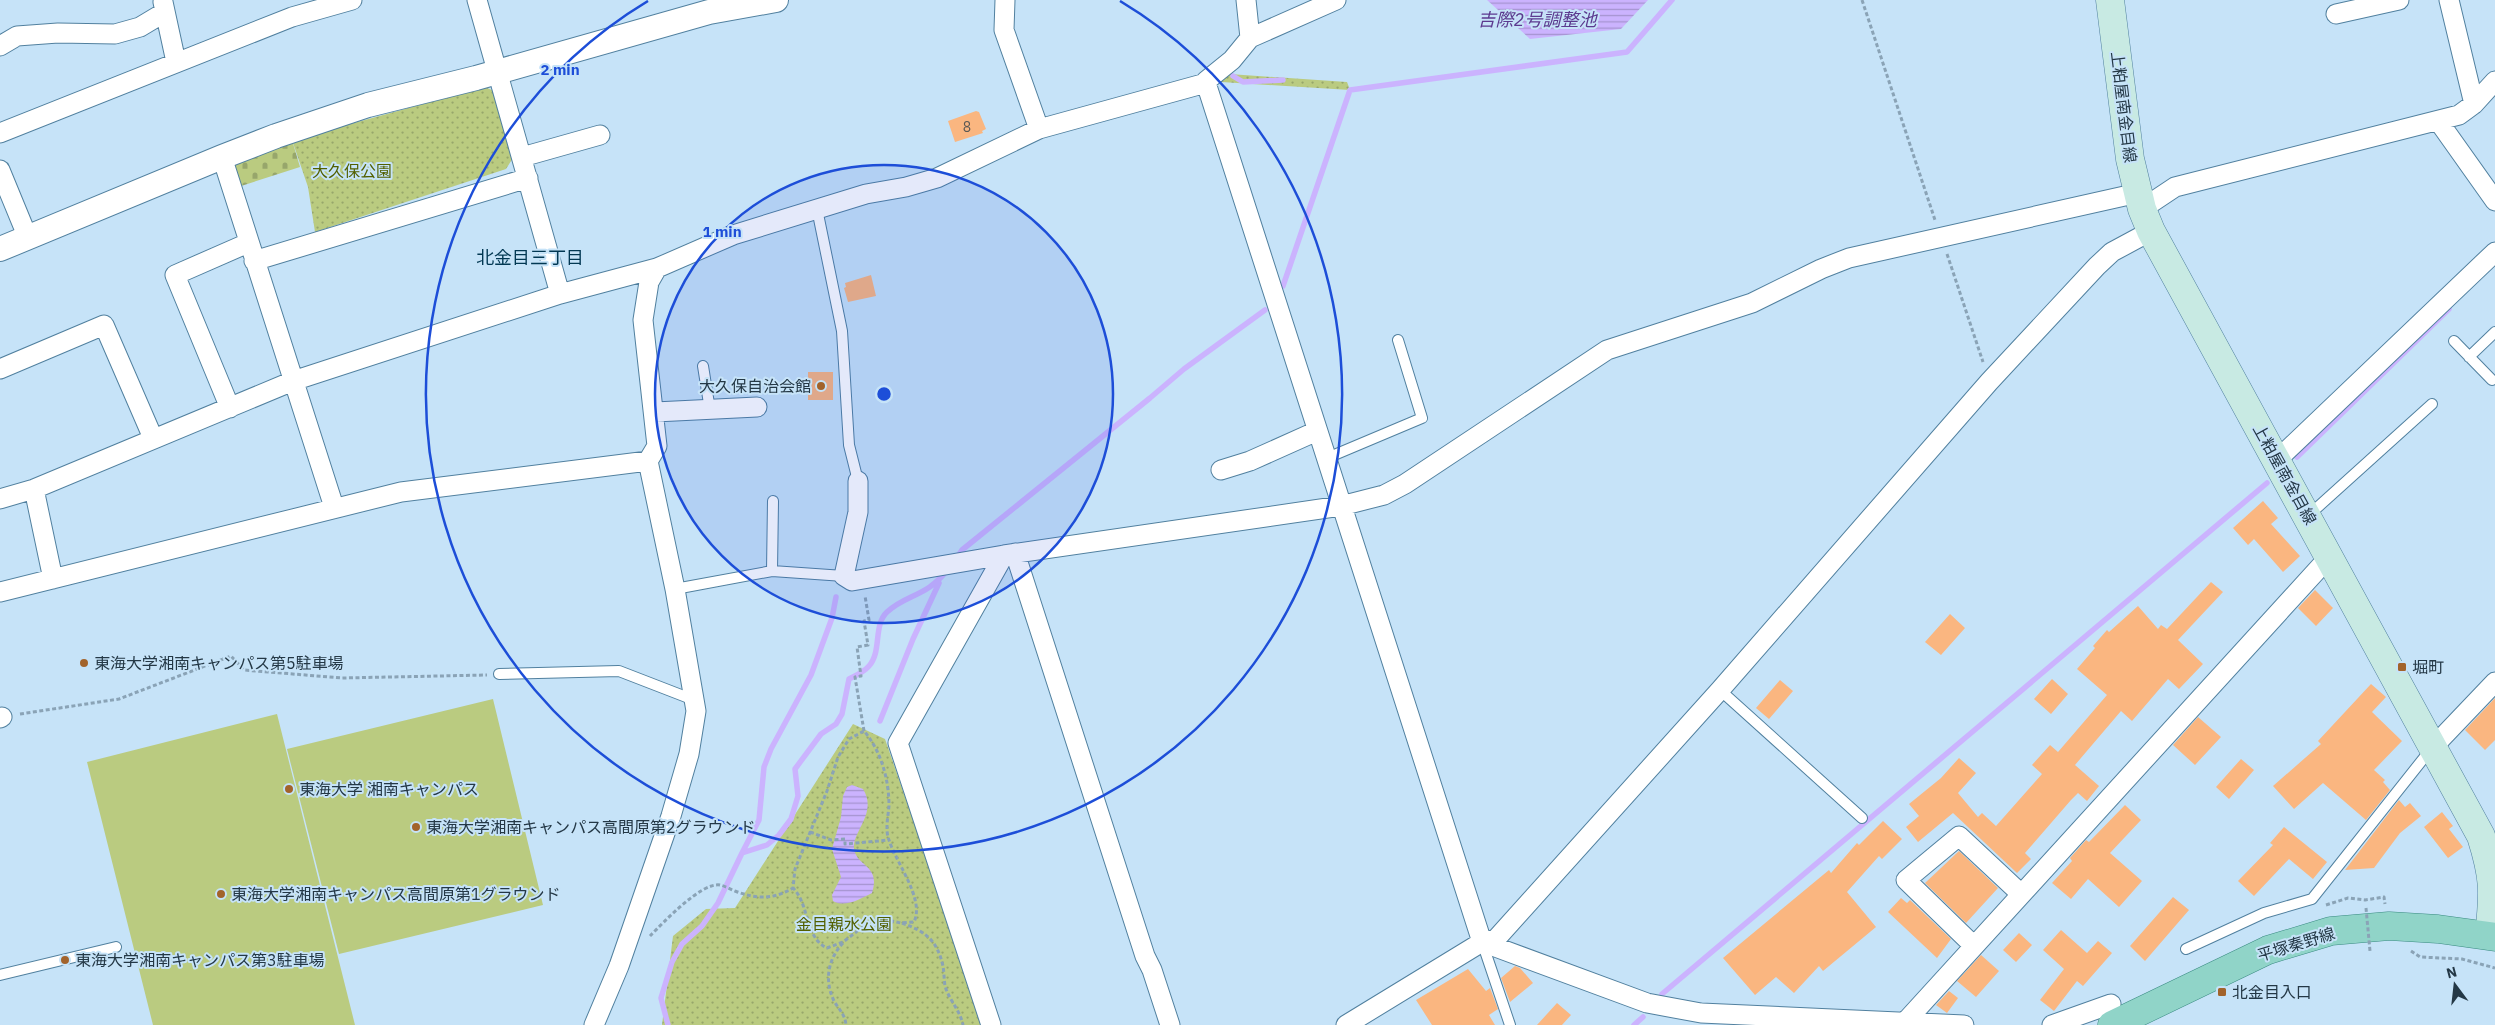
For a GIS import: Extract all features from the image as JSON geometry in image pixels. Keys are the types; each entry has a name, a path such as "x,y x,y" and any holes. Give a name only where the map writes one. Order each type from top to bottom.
{"main road":[{"name":"上粕屋南金目線","path":"2110,0 2130,159 2144,211 2481,836 2494,872 2492,936"},
{"name":"平塚秦野線","path":"2112,1015 2268,950 2331,931 2389,926 2438,928 2492,936"}],"street":[{"path":"0,133 292,17 352,0"},
{"path":"477,0 560,294"},
{"path":"0,249 276,136 368,106 476,78 708,6 776,0"},
{"path":"1005,0 1004,30 1039,129"},
{"path":"1246,0 1250,38"},
{"path":"0,499 34,489 293,381 560,294 657,268 733,235 866,194 906,187 937,178 1039,129 1206,83 1232,60 1250,38 1336,0"},
{"path":"2336,14 2399,0"},
{"path":"2449,0 2474,104"},
{"path":"0,46 18,36 58,33 115,34 140,27 164,6 176,62"},
{"path":"1346,1025 1482,942 1496,939 1720,690 1989,382 2112,252 2144,211 2175,187 2439,122 2459,115 2474,104 2495,81"},
{"path":"1206,83 1482,942"},
{"path":"2439,122 2495,202"},
{"path":"522,157 600,135"},
{"path":"222,157 334,507"},
{"path":"0,170 28,238"},
{"path":"254,261 528,178"},
{"path":"858,481 858,512 844,576 852,581 1009,554 1341,506 1384,495 1405,484 1607,350 1752,303 1849,258 1941,237 2144,211"},
{"path":"230,408 175,275 248,243"},
{"path":"2277,460 2495,252"},
{"path":"594,1025 619,966 671,816 689,754 696,711 675,589 648,461 657,446 655,412 643,320 649,282 657,268"},
{"path":"0,369 104,325 153,438"},
{"path":"655,412 757,407"},
{"path":"1222,470 1250,461 1317,431"},
{"path":"0,592 334,507 401,492 648,461"},
{"path":"34,489 53,579"},
{"path":"991,1025 898,743 1009,554"},
{"path":"1009,554 1170,1025"},
{"path":"1906,1021 2020,893 2330,556"},
{"path":"2434,746 2495,682"},
{"path":"1974,946 1906,880 1959,836 2020,893"},
{"path":"1482,942 1647,1003 1701,1013 1964,1025"},
{"path":"2052,1025 2112,1015"}],"lane":[{"path":"817,209 842,331 849,445 858,481"},
{"path":"2469,357 2495,332"},
{"path":"1327,458 1422,418 1398,340"},
{"path":"2454,341 2492,380"},
{"path":"703,366 710,410"},
{"path":"2308,516 2432,404"},
{"path":"772,572 773,501"},
{"path":"675,589 772,572 844,576"},
{"path":"500,674 619,672 694,700"},
{"path":"1720,690 1862,818"},
{"path":"2186,949 2264,913 2312,899 2434,746"},
{"path":"1482,942 1510,1025"},
{"path":"0,975 116,947"}],"path":[{"path":"1862,0 1989,382"},
{"path":"871,578 874,594 865,595 869,620 864,621 868,644 857,647 861,676 855,677 864,731 880,753 889,796 889,840 915,899 918,913 914,922 901,923"},
{"path":"1,718 118,699 230,656 244,670 342,678 500,674"},
{"path":"793,888 795,869 827,791 838,757 849,739 864,731"},
{"path":"810,832 831,840 845,839 846,844 889,840"},
{"path":"675,911 706,889 720,885 736,892 759,898 771,898 793,888"},
{"path":"793,888 800,895 811,930 820,945 827,948 843,942"},
{"path":"2312,899 2315,908 2348,898 2365,900"},
{"path":"2366,908 2370,951"},
{"path":"846,1025 843,1013 830,989 828,972 834,953 843,942 868,923 883,919 920,930 934,942 944,968 945,986 958,1009 963,1025"},
{"path":"2405,947 2420,957 2462,959 2495,968"}],"green space":[{"path":"1215,73 1347,82 1350,90 1206,81"},
{"name":"大久保公園","path":"485,87 494,91 513,158 506,169 315,232 308,187 292,140"},
{"path":"292,140 300,167 238,187 229,161"},
{"name":"東海大学湘南キャンパス高間原第2グラウンド","path":"493,699 543,905 339,954 287,749"},
{"name":"東海大学湘南キャンパス高間原第1グラウンド","path":"277,714 355,1025 153,1025 87,762"},
{"name":"金目親水公園","path":"853,724 885,739 984,1025 662,1025 673,936 706,909 735,908"}],"water":[{"name":"吉際2号調整池","path":"1487,0 1648,0 1621,29 1530,39"},
{"path":"852,785 863,789 868,806 854,842 854,849 859,860 871,872 874,884 872,893 863,898 842,904 833,901 832,895 841,877 832,849 841,817 843,796 847,787"}],"building":[{"path":"976,111 979,112 986,129 982,131 983,133 955,142 948,121"},
{"path":"871,275 876,296 848,302 844,288 846,287 845,283"},
{"name":"大久保自治会館","path":"808,372 833,372 833,400 808,400"},
{"path":"2263,501 2278,518 2271,524 2300,556 2283,572 2254,539 2248,545 2233,528"},
{"path":"2211,582 2223,592 2178,640 2203,664 2179,689 2168,679 2132,721 2121,711 2075,765 2099,786 2087,801 2078,793 2071,800 2025,853 2031,859 2017,873 1953,813 1918,842 1906,827 1919,816 1909,804 1941,778 1959,758 1976,773 1958,793 1978,817 1982,813 1996,826 2042,774 2032,765 2050,745 2058,752 2107,695 2077,669 2107,630 2109,632 2138,606 2158,629 2161,625 2167,629"},
{"path":"2315,590 2333,608 2316,626 2298,608"},
{"path":"1950,614 1965,628 1941,655 1925,642"},
{"path":"2052,679 2068,694 2051,714 2034,699"},
{"path":"1780,680 1793,691 1769,719 1756,708"},
{"path":"2371,684 2386,697 2372,712 2402,741 2374,770 2385,780 2383,782 2390,790 2366,820 2323,783 2294,809 2273,786 2321,744 2318,741"},
{"path":"2495,698 2495,740 2485,750 2465,730"},
{"path":"2198,717 2221,737 2195,765 2173,745"},
{"path":"2241,759 2254,770 2229,799 2216,787"},
{"path":"2399,800 2405,807 2410,803 2421,816 2400,833 2374,868 2345,870"},
{"path":"2125,805 2141,820 2110,853 2142,881 2119,907 2088,879 2071,899 2052,883 2072,861 2070,858 2086,840 2089,842"},
{"path":"2442,812 2453,826 2449,829 2463,847 2448,858 2424,827"},
{"path":"1883,821 1902,839 1882,859 1879,856 1847,892 1876,927 1823,971 1819,966 1794,993 1776,977 1755,995 1723,958 1829,870 1831,873 1857,843 1859,845"},
{"path":"2284,827 2327,862 2313,879 2289,859 2254,896 2238,881 2273,845 2270,843"},
{"path":"1959,851 1998,888 1966,923 1925,883"},
{"path":"2173,897 2189,910 2145,961 2130,946"},
{"path":"1901,898 1907,903 1910,900 1951,939 1937,958 1888,912"},
{"path":"2061,930 2087,953 2098,941 2112,953 2083,986 2077,981 2054,1011 2040,1000 2064,969 2043,950"},
{"path":"2019,933 2032,945 2016,962 2003,950"},
{"path":"1981,955 1999,971 1976,997 1957,981"},
{"path":"1515,966 1520,968 1533,983 1510,1002 1501,978"},
{"path":"1468,969 1486,991 1490,988 1498,1009 1489,1015 1495,1025 1432,1025 1416,1000"},
{"path":"1949,991 1958,998 1947,1013 1936,1005"},
{"path":"1557,1003 1571,1015 1562,1025 1537,1025"}],"waterway":[{"path":"1283,286 1350,90 1627,52 1672,0"},
{"path":"1233,76 1243,82 1283,80"},
{"path":"2297,457 2449,309"},
{"path":"956,559 962,550 1184,369 1265,310"},
{"path":"1662,994 2267,483"},
{"path":"668,1025 661,998 672,962 682,944 702,926 718,903 742,853 767,845 779,835 791,819 798,796 795,769 821,734 836,724 842,714 849,679 865,670 873,660 883,617 894,606 932,585 947,570"},
{"path":"880,721 913,639 939,583"},
{"path":"742,853 759,820 764,767 771,749 811,675 832,618 836,597"},
{"path":"1634,1025 1643,1017"}],"place":[{"name":"大久保自治会館","path":"821,386"},
{"name":"東海大学湘南キャンパス第5駐車場","path":"84,663"},
{"name":"堀町","path":"2402,667"},
{"name":"東海大学 湘南キャンパス","path":"289,789"},
{"name":"東海大学湘南キャンパス高間原第2グラウンド","path":"416,827"},
{"name":"東海大学湘南キャンパス高間原第1グラウンド","path":"221,894"},
{"name":"東海大学湘南キャンパス第3駐車場","path":"65,960"},
{"name":"北金目入口","path":"2222,992"}],"district":[{"name":"北金目三丁目","path":"530,257"}]}
